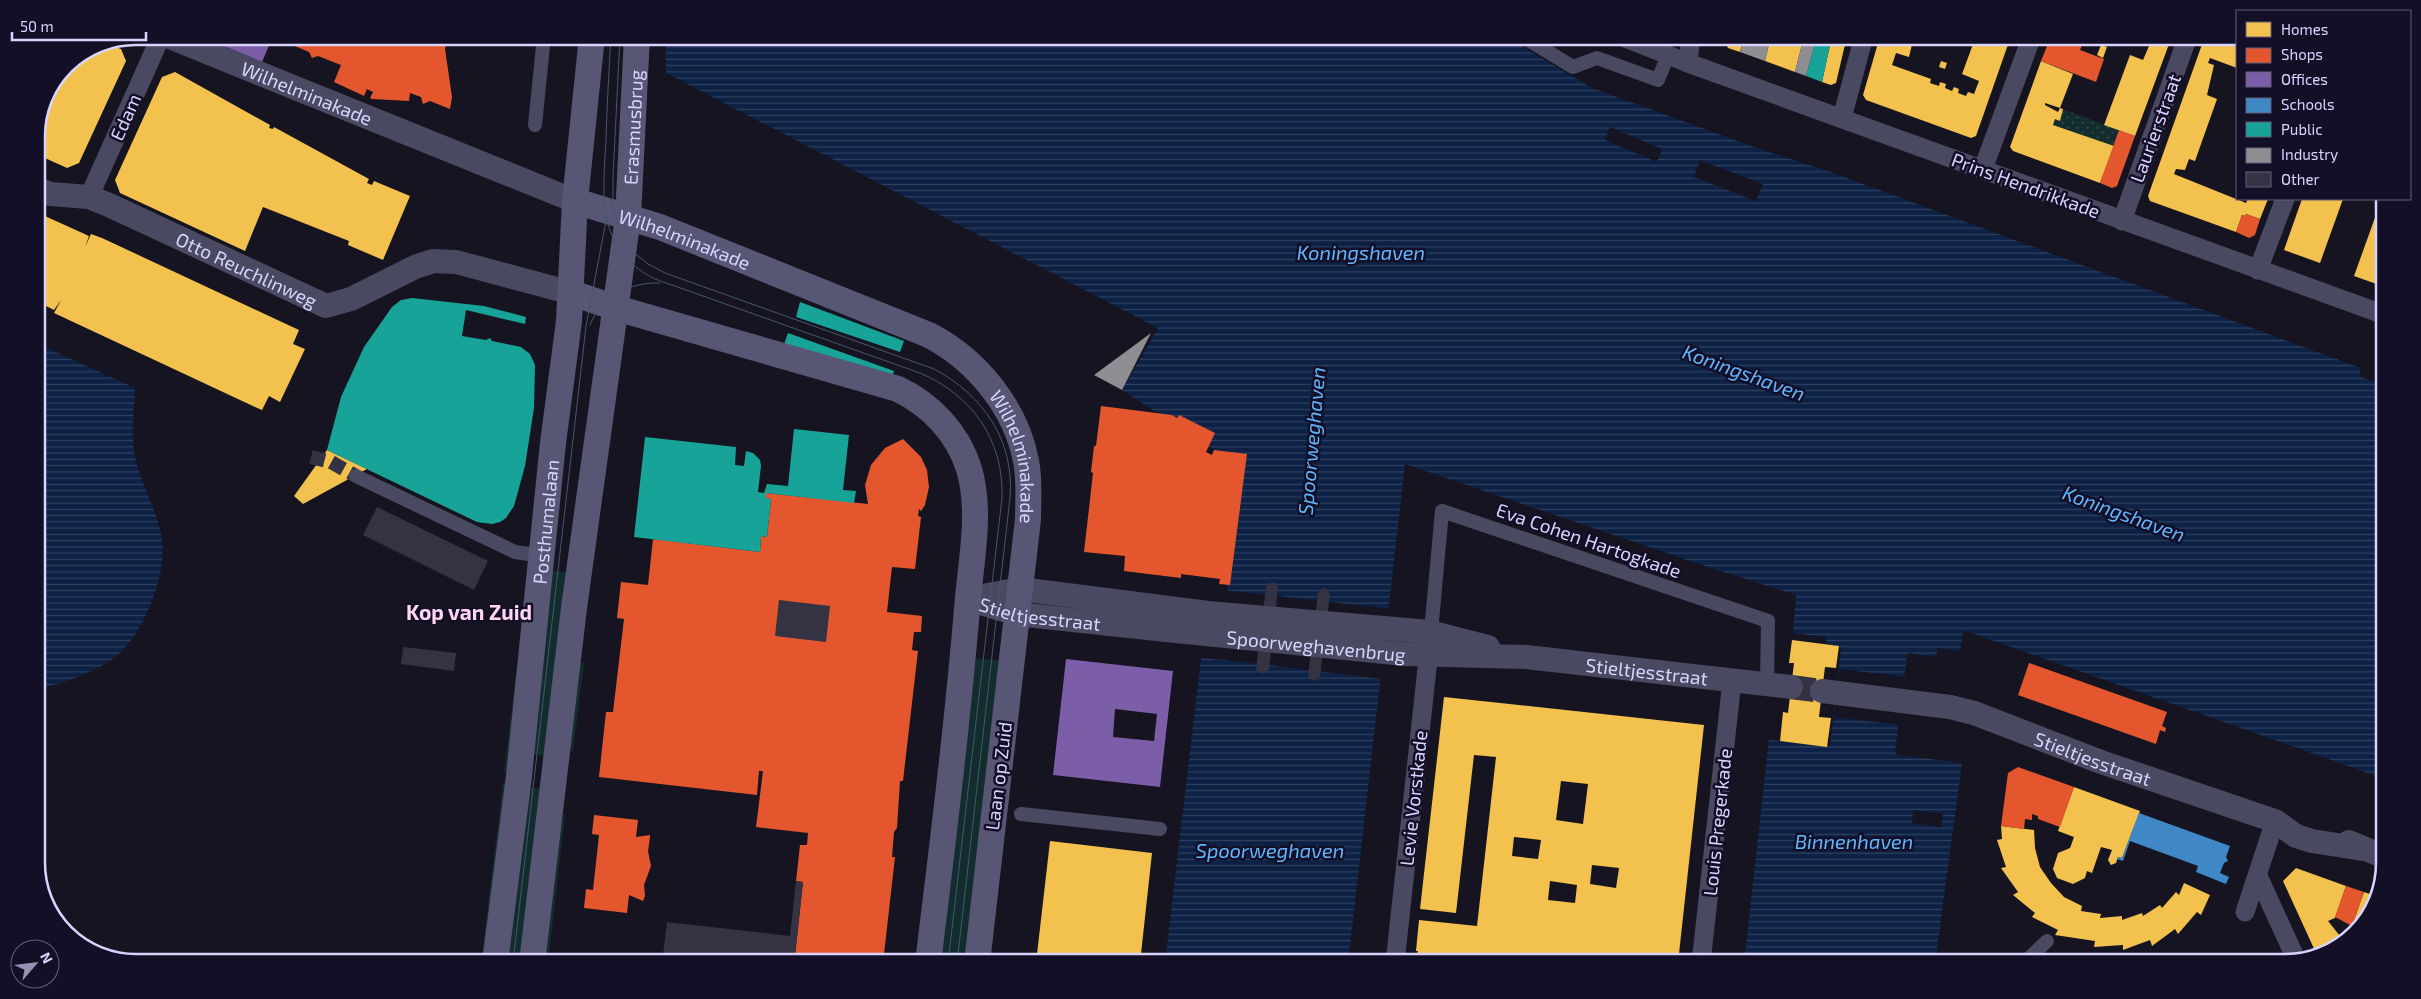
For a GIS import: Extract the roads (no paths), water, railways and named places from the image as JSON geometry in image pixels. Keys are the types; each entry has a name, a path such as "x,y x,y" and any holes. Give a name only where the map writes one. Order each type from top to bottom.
{"main road":[{"path":"575,202 591,45"},
{"name":"Erasmusbrug","path":"628,217 637,45"},
{"name":"Wilhelminakade","path":"575,202 660,227 907,325 938,340 973,367 997,396 1012,419 1020,435 1026,463 1028,518 1018,602"},
{"name":"Posthumalaan","path":"496,954 519,776 543,556 553,443 572,293 575,202"},
{"name":"Posthumalaan","path":"533,954 574,608 628,217"},
{"name":"Wilhelminakade","path":"572,293 616,308 898,389 928,408 942,422 958,444 972,479 973,528 968,599"},
{"path":"929,954 965,652 968,599"},
{"name":"Laan op Zuid","path":"978,954 1018,602"}],"street":[{"name":"Edam","path":"89,197 157,45"},
{"name":"Wilhelminakade","path":"189,45 575,202"},
{"path":"534,125 543,45"},
{"path":"1537,45 1573,67 1598,58 1658,80 1668,55"},
{"name":"Prins Hendrikkade","path":"1643,45 2376,312"},
{"path":"1688,63 1690,45"},
{"path":"1842,118 1862,45"},
{"path":"1983,169 2029,45"},
{"name":"Laurierstraat","path":"2122,220 2185,45"},
{"name":"Otto Reuchlinweg","path":"45,192 50,194 89,197 326,306 351,299 415,267 433,261 456,262 572,293"},
{"path":"2258,270 2285,200"},
{"path":"356,476 515,552 543,556"},
{"name":"Eva Cohen Hartogkade","path":"1430,636 1442,511 1768,621 1767,684"},
{"name":"Stieltjesstraat","path":"968,599 1018,602 1207,624"},
{"name":"Spoorweghavenbrug","path":"1207,624 1406,630 1430,636"},
{"name":"Spoorweghavenbrug","path":"1207,624 1404,654 1430,636"},
{"name":"Stieltjesstraat","path":"1430,636 1526,657 1791,687"},
{"name":"Levie Vorstkade","path":"1396,954 1430,636"},
{"name":"Louis Pregerkade","path":"1702,954 1732,681"},
{"name":"Stieltjesstraat","path":"1830,692 1950,707 1974,713 2101,762 2275,821 2296,836 2374,853"},
{"path":"1021,814 1160,829"},
{"path":"2245,912 2275,821"},
{"path":"2258,876 2293,953"},
{"path":"2033,954 2047,941"}],"water":[{"name":"Koningshaven","path":"612,45 1519,45 1592,88 1760,149 1834,173 2361,368 2359,376 2376,383 2376,776 1963,630 1960,651 1938,648 1936,657 1910,653 1907,655 1895,752 1898,755 1962,763 1936,954 1745,954 1769,740 1830,746 1841,647 1826,644 1826,637 1793,633 1796,595 1405,464 1349,954 1166,954 1201,658 1222,660 1236,464 1122,390 1158,328"},
{"path":"45,347 135,388 134,452 142,481 160,529 163,555 156,589 150,606 142,623 122,651 110,661 62,683 45,687"}],"tunnel":[{"path":"311,457 331,462 356,476"},
{"path":"1791,687 1822,691"}],"tram line":[{"path":"611,45 604,200 612,236 622,252 636,267 655,279 920,373 939,382 969,407 991,439 1001,477 1002,498 949,954"},
{"path":"620,45 613,212 621,235 633,252 648,264 665,273 934,369 952,380 981,406 1001,439 1007,457 1010,477 1010,498 958,954"},
{"path":"514,954 586,326 606,221"},
{"path":"590,325 601,306 618,293 638,285 660,283"}],"district":[{"name":"Kop van Zuid","path":"469,611"}],"water label":[{"name":"Spoorweghaven","path":"1311,441"},
{"name":"Binnenhaven","path":"1854,841"},
{"name":"Spoorweghaven","path":"1270,850"}]}
